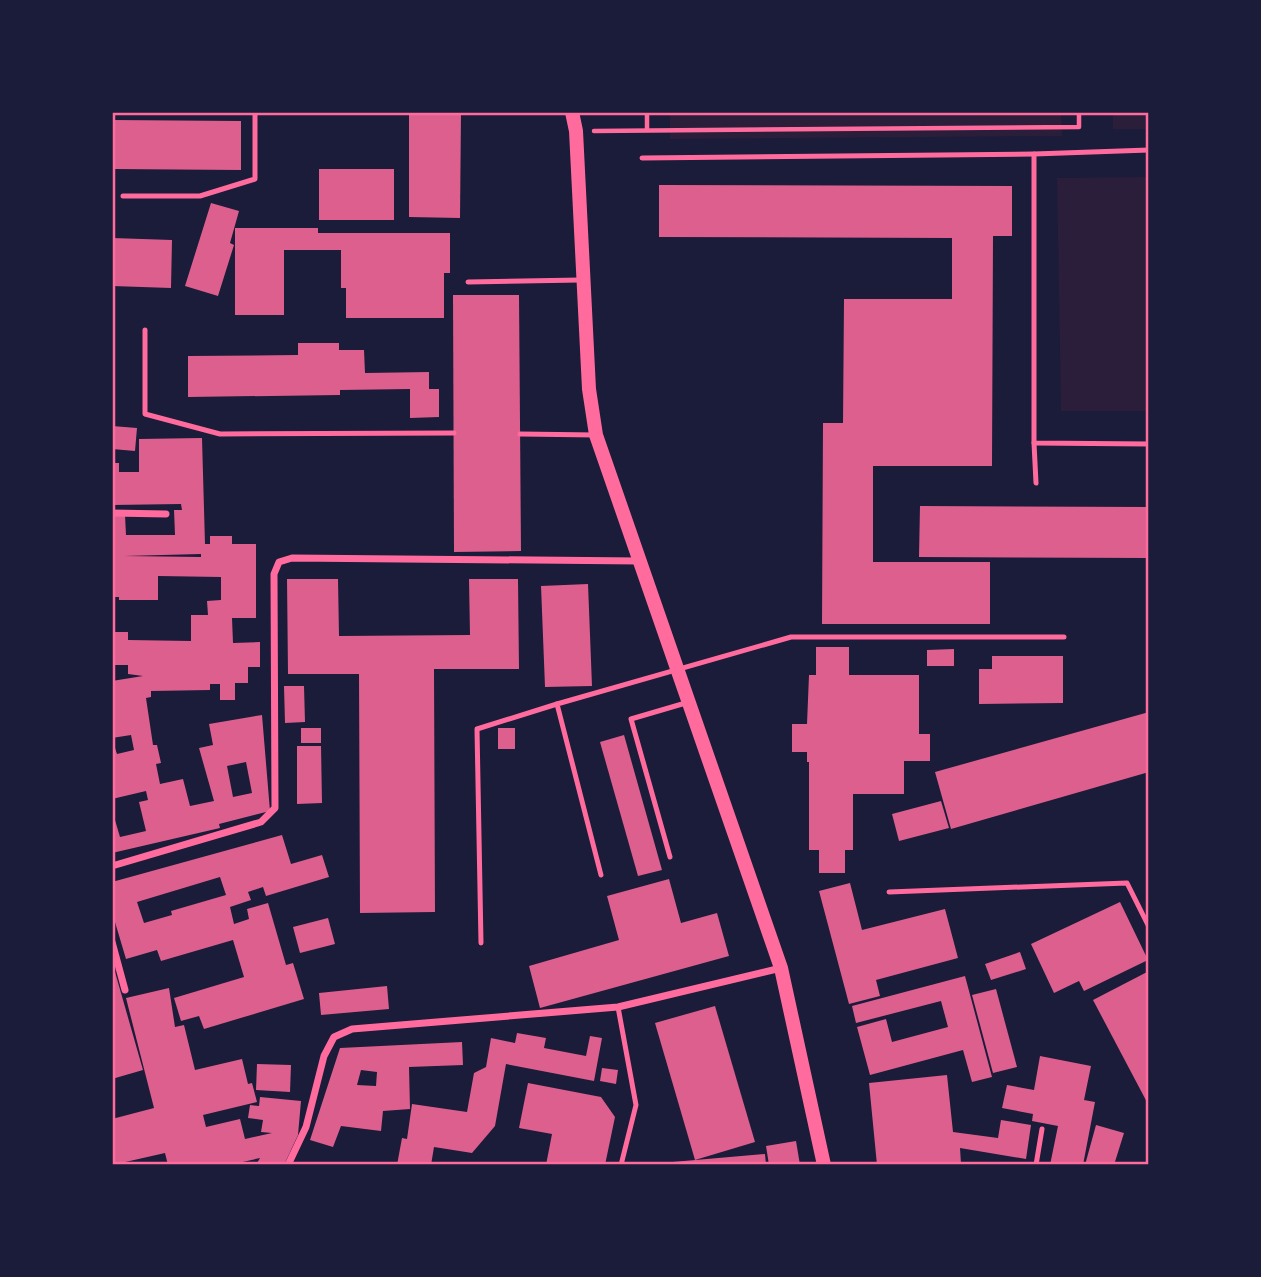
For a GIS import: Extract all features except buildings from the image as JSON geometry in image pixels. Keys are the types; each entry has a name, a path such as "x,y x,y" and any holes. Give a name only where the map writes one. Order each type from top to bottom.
{"main road":[{"path":"572,112 576,131 589,389 596,435 781,968 824,1165"}],"street":[{"path":"112,513 166,514"},
{"path":"112,866 261,822 275,808 274,574 279,562 292,558 639,561"},
{"path":"112,942 125,990"},
{"path":"288,1165 306,1127 324,1056 334,1037 352,1029 618,1007 781,968"}],"lane":[{"path":"123,196 200,196 255,179 255,112"},
{"path":"642,158 1034,154 1149,150"},
{"path":"1034,154 1036,483"},
{"path":"468,282 584,280"},
{"path":"145,330 145,414 219,434 454,433"},
{"path":"520,434 596,435"},
{"path":"1034,443 1149,444"},
{"path":"481,943 477,729 677,668 792,637 1064,637"},
{"path":"670,857 631,719 689,702"},
{"path":"556,704 601,875"},
{"path":"889,892 1126,883 1149,927"},
{"path":"618,1007 636,1105 621,1165"},
{"path":"1035,1165 1042,1129"}],"path":[{"path":"647,112 647,129"},
{"path":"576,131 1079,127 1079,112"}],"shaded area":[{"path":"670,112 1061,112 1062,136 670,139"},
{"path":"1113,112 1149,112 1149,129 1113,129"},
{"path":"1149,177 1149,411 1061,411 1057,178"}]}
